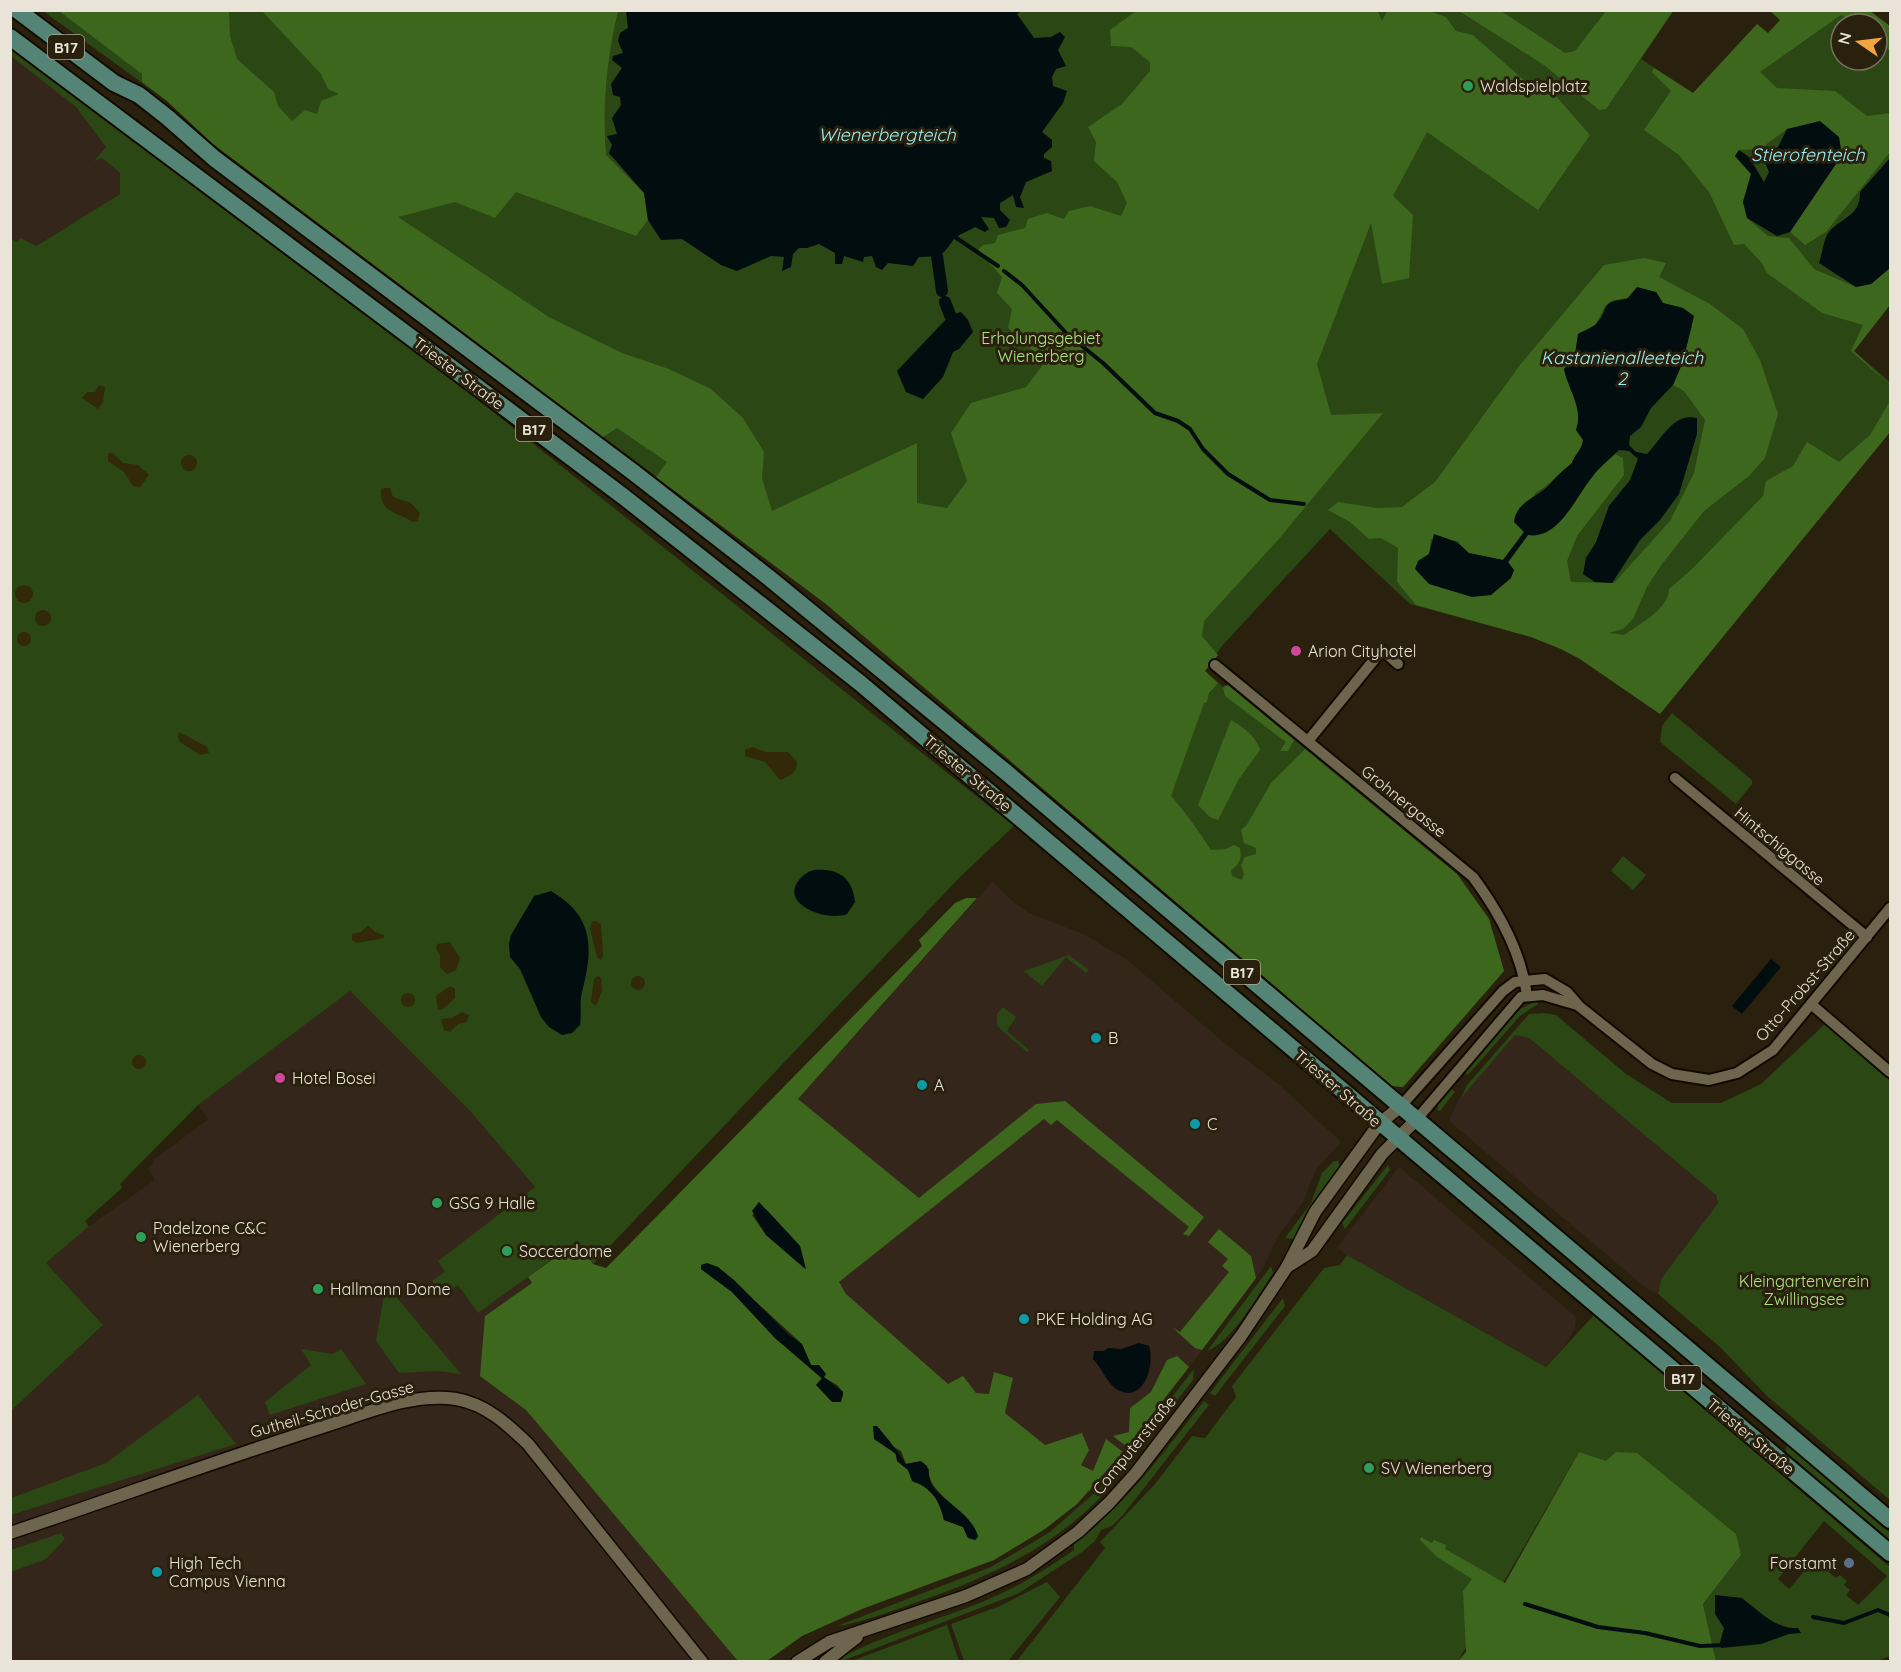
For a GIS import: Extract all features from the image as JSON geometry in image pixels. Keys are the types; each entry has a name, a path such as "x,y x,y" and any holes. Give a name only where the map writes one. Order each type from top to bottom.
{"main road":[{"name":"Triester Straße","path":"17,10 114,83 139,95 168,117 215,159 642,479 768,577 1006,773 1890,1520"},
{"name":"Triester Straße","path":"10,37 624,497 851,676 1890,1553"}],"street":[{"path":"1308,741 1382,650 1398,664"},
{"name":"Grohnergasse","path":"1215,665 1473,877 1502,921 1524,980 1527,995"},
{"name":"Hintschiggasse","path":"1675,778 1867,937"},
{"name":"Otto-Probst-Straße","path":"1524,980 1545,979 1557,984 1580,1007 1652,1064 1671,1074 1709,1080 1737,1073 1773,1050 1890,908"},
{"path":"1401,1106 1503,990 1515,982 1524,980"},
{"path":"1417,1119 1515,1002 1527,995"},
{"name":"Otto-Probst-Straße","path":"1527,995 1554,996 1580,1007"},
{"path":"1811,1005 1890,1072"},
{"name":"Computerstraße","path":"797,1662 829,1642 863,1633 966,1596 1027,1569 1078,1532 1136,1473 1241,1336 1287,1267 1311,1220 1379,1124 1401,1106"},
{"name":"Computerstraße","path":"1287,1267 1312,1251 1382,1154 1399,1140 1417,1119"},
{"name":"Gutheil-Schoder-Gasse","path":"10,1533 251,1450 398,1403 433,1397 457,1399 482,1407 507,1423 528,1444 702,1662"},
{"name":"Computerstraße","path":"825,1662 863,1633"}],"shaded area":[{"path":"10,37 103,106 107,147 96,160 102,158 120,173 120,194 35,246 21,238 17,242 11,239"},
{"path":"993,881 1010,899 1027,912 1083,934 1126,959 1228,1046 1275,1081 1341,1142 1316,1169 1303,1202 1277,1238 1262,1270 1233,1310 1104,1477 1077,1504 803,1285 798,1099"},
{"path":"350,991 471,1112 536,1188 528,1278 532,1283 485,1316 510,1397 526,1410 738,1661 11,1662 11,1411 103,1325 45,1263 89,1226 155,1180 148,1168 153,1164 152,1161 209,1119 198,1105"},
{"path":"1515,1034 1529,1038 1716,1195 1718,1203 1661,1279 1658,1294 1646,1288 1449,1121 1459,1099"},
{"path":"1399,1167 1576,1317 1575,1328 1567,1343 1546,1367 1347,1255 1337,1247"}],"green space":[{"path":"1377,10 1382,21 1387,11 1429,11 1446,17 1456,31 1473,35 1526,82 1555,95 1590,135 1538,210 1427,132 1393,196 1413,215 1409,278 1382,284 1371,223 1317,364 1331,415 1383,413 1278,540 1204,621 1202,636 1218,655 1205,671 1218,683 1209,693 1207,702 1204,703 1171,796 1211,850 1226,849 1234,845 1240,848 1240,861 1231,870 1232,876 1242,880 1244,874 1241,865 1245,857 1256,854 1256,848 1244,843 1241,830 1246,826 1271,783 1305,749 1457,874 1489,919 1504,971 1403,1087 1392,1086 826,604 656,477 667,462 617,428 603,437 213,144 167,101 142,82 142,74 59,11 229,11 230,36 237,59 274,92 278,106 292,121 305,110 317,114 321,101 339,94 328,89 321,74 262,11 618,11 606,82 606,155 644,193 648,220 636,236 516,192 495,218 455,202 398,217 549,317 622,353 669,369 711,389 743,418 764,452 762,478 772,511 917,443 917,503 947,508 967,481 951,433 971,403 1026,387 1045,362 1008,328 1012,309 997,293 1002,277 978,250 983,245 995,243 998,235 1025,228 1028,219 1047,213 1064,219 1069,211 1090,206 1121,216 1127,203 1117,182 1094,161 1096,142 1088,127 1122,104 1150,71 1150,62 1131,47 1111,46 1110,30 1136,11"},
{"name":"Erholungsgebiet Wienerberg","path":"43,11 1673,11 1641,59 1693,93 1773,46 1794,11 1870,11 1829,12 1829,72 1889,72 1890,26 1890,305 1854,351 1890,382 1890,432 1660,714 1580,659 1561,649 1531,637 1410,604 1330,529 1222,646 1205,671 1223,687 1228,685 1457,874 1489,919 1504,971 1403,1087 1392,1086 826,604 213,144 167,101"},
{"path":"1459,11 1501,11 1565,53 1575,51 1606,11 1673,11 1606,109 1599,110 1544,65"},
{"path":"1770,11 1871,12 1829,12 1829,23 1760,72 1777,88 1835,91 1867,116 1890,113 1890,152 1826,232 1805,245 1790,232 1842,155 1787,129 1760,149 1739,150 1735,156 1751,174 1743,202 1747,218 1768,236 1789,238 1814,269 1856,287 1871,284 1890,268 1890,305 1854,351 1890,385 1851,351 1863,325 1822,313 1767,273 1761,262 1744,244 1734,245 1709,192 1679,155 1644,130 1671,91 1652,72 1654,68 1693,93 1757,24 1768,33 1780,20"},
{"path":"1889,25 1890,26 1889,49"},
{"path":"11,50 448,376 1014,826 959,878 593,1264 576,1242 478,1313 458,1285 443,1296 432,1281 445,1272 438,1261 535,1187 471,1112 350,991 198,1105 120,1184 122,1188 85,1221 89,1226 46,1263 103,1325 11,1411 11,239 17,242 21,238 36,246 120,194 120,173 102,158 94,161 106,147 76,107 11,56"},
{"path":"1644,258 1666,263 1659,277 1710,304 1743,329 1760,360 1778,414 1765,458 1749,476 1704,511 1662,564 1647,587 1633,619 1623,629 1609,633 1624,635 1659,609 1668,596 1669,589 1692,569 1763,496 1766,481 1793,466 1807,442 1839,462 1870,435 1890,401 1890,432 1660,714 1580,659 1561,649 1531,637 1416,605 1397,582 1398,548 1381,538 1369,539 1350,522 1328,510 1338,502 1377,508 1402,507 1435,482 1520,365 1604,265","holes":["1656,292 1663,303 1683,308 1692,327 1673,385 1684,391 1705,420 1694,473 1670,521 1614,583 1571,582 1567,561 1577,536 1624,475 1623,458 1615,454 1593,475 1564,517 1528,535 1508,563 1511,578 1491,595 1418,561 1429,554 1431,539 1457,542 1468,553 1503,560 1524,532 1535,493 1572,463 1580,449 1583,440 1576,430 1577,407 1564,369 1575,354 1579,334 1596,324 1605,306 1611,301"]},
{"path":"1228,685 1294,740 1288,751 1280,751 1286,742 1225,696 1223,687"},
{"path":"1672,713 1752,780 1752,784 1736,804 1660,742 1662,726"},
{"path":"1231,720 1252,736 1260,750 1239,779 1218,820 1210,817 1198,805"},
{"path":"1623,856 1646,875 1633,890 1611,871"},
{"path":"966,898 977,898 798,1099 919,1198 1036,1104 1065,1101 1204,1217 1189,1236 1183,1234 1189,1227 1057,1120 1051,1125 1044,1119 839,1282 846,1294 948,1384 963,1376 976,1393 989,1394 994,1372 1013,1378 1005,1413 1045,1445 1082,1433 1089,1450 1081,1465 1093,1471 1106,1439 1123,1452 1077,1504 1045,1529 994,1560 862,1609 802,1636 767,1661 738,1661 526,1410 480,1376 485,1316 532,1283 528,1277 577,1242 593,1264 606,1268 922,946 919,940 955,903","holes":["766,1209 800,1246 805,1269 766,1235 752,1215","718,1267 802,1344 811,1365 823,1377 837,1385 843,1392 843,1397 775,1338 732,1292 701,1269","883,1434 887,1443 901,1451 906,1464 916,1462 929,1469 934,1486 967,1518 978,1536 968,1538 963,1527 944,1520 940,1502 921,1483 915,1483 908,1470 897,1461 892,1450 874,1439"]},
{"path":"1069,955 1089,970 1086,973 1066,957 1042,986 1024,971"},
{"path":"1539,1000 1538,1004 1520,1016 1468,1075 1463,1072 1517,1010"},
{"path":"1003,1007 1016,1017 1007,1031 1029,1050 1027,1052 997,1026 997,1014"},
{"name":"Kleingartenverein Zwillingsee","path":"1529,1014 1556,1015 1626,1074 1672,1103 1721,1103 1761,1084 1825,1024 1890,1081 1890,1500 1767,1396 1720,1347 1658,1294 1661,1279 1718,1203 1716,1195 1529,1038 1515,1035 1461,1098 1467,1085"},
{"path":"1450,1088 1455,1092 1440,1111 1437,1110 1439,1101"},
{"path":"1334,1161 1338,1161 1340,1166 1295,1239 1285,1238 1311,1203 1322,1173"},
{"path":"1388,1165 1390,1170 1345,1229 1342,1223"},
{"path":"1219,1229 1251,1256 1256,1278 1202,1350 1195,1348 1172,1327 1180,1332 1229,1272 1222,1266 1228,1259 1208,1242"},
{"name":"SV Wienerberg","path":"1347,1255 1546,1367 1594,1315 1890,1567 1890,1656 1875,1662 1716,1661 1703,1604 1741,1555 1606,1462 1579,1452 1458,1661 1016,1662 1105,1548 1100,1542 1155,1484 1192,1436 1205,1438 1236,1397 1232,1386 1324,1268 1340,1265","holes":["1824,1521 1887,1576 1858,1605 1846,1595 1850,1590 1844,1585 1847,1581 1840,1575 1836,1578 1829,1572 1833,1568 1826,1561 1822,1566 1818,1564 1813,1570 1809,1566 1789,1589 1778,1579"]},
{"path":"1271,1266 1273,1273 1244,1317 1225,1338 1207,1351"},
{"path":"389,1291 461,1374 438,1371 399,1373 376,1341 384,1295"},
{"path":"1283,1298 1285,1306 1215,1396 1210,1393"},
{"path":"301,1349 333,1354 341,1349 366,1384 270,1415 265,1402 311,1365"},
{"path":"1177,1356 1189,1367 1127,1447 1113,1436 1129,1432 1130,1408 1151,1392 1167,1360"},
{"path":"1194,1369 1193,1380 1127,1467 1099,1499 1065,1529 1027,1554 966,1583 879,1615 837,1626 991,1567 1050,1532 1100,1488"},
{"path":"198,1395 236,1444 11,1515 11,1498 106,1463"},
{"path":"1204,1401 1209,1405 1122,1516 1112,1526 1101,1530 1095,1541 1082,1552 1019,1593 842,1661 833,1662 888,1636 994,1597 1030,1579 1074,1550 1074,1544 1093,1529 1143,1477"},
{"path":"1787,1445 1890,1533 1890,1542 1785,1453"},
{"path":"1579,1452 1606,1461 1616,1452 1637,1453 1736,1534 1741,1555 1703,1604 1716,1661 1458,1661 1466,1652 1463,1591 1472,1579 1437,1557 1420,1540 1421,1537 1432,1543 1434,1540 1446,1545 1445,1549 1505,1583"},
{"path":"61,1533 65,1539 46,1559 11,1572 11,1550"},
{"path":"1047,1582 1060,1597 1008,1661 964,1661 951,1624 1000,1606"},
{"path":"947,1625 959,1661 852,1661"}],"sand":[{"path":"99,385 105,387 103,402 98,409 82,398 87,392 95,392"},
{"path":"113,453 123,463 138,465 149,475 140,487 133,486 124,472 108,461 108,454"},
{"path":"186,455 192,455 197,463 195,469 186,471 181,466 181,460"},
{"path":"390,488 393,497 411,503 420,513 417,521 413,522 386,507 381,497 381,489"},
{"path":"24,585 30,588 33,594 30,600 24,603 18,600 15,594 18,588"},
{"path":"40,610 46,610 51,618 49,624 40,626 35,621 35,615"},
{"path":"21,632 27,632 31,639 27,646 21,646 17,642 17,636"},
{"path":"179,732 207,747 209,753 200,755 180,742"},
{"path":"752,747 766,752 788,752 797,762 796,769 791,775 780,780 765,762 745,756 745,750"},
{"path":"596,921 601,924 603,955 601,960 597,957 590,928 592,922"},
{"path":"368,925 375,932 384,935 384,938 357,943 352,940 352,934 361,932"},
{"path":"450,942 460,958 456,970 447,974 440,967 440,955 436,949 437,944"},
{"path":"598,976 601,978 602,991 596,1006 591,1002 594,979"},
{"path":"635,976 641,976 645,983 641,990 635,990 631,986 631,980"},
{"path":"450,986 455,989 455,998 443,1009 438,1010 436,996"},
{"path":"405,993 411,993 415,1000 411,1007 405,1007 401,1003 401,997"},
{"path":"462,1012 469,1015 467,1022 458,1024 450,1032 444,1030 441,1019 452,1018"},
{"path":"136,1055 142,1055 146,1062 142,1069 136,1069 132,1065 132,1059"}],"water":[{"name":"Wienerbergteich","path":"626,11 1021,11 1017,14 1034,38 1051,37 1060,32 1065,37 1058,50 1066,66 1056,69 1052,77 1053,86 1067,91 1063,103 1042,132 1052,140 1052,147 1044,154 1044,158 1051,161 1052,171 1026,182 1020,197 1024,208 1016,207 1013,195 1000,203 1000,210 1010,220 1006,227 999,228 994,218 981,217 989,229 985,232 975,227 956,237 940,254 919,257 913,266 888,263 882,270 876,267 872,256 864,257 863,262 844,256 842,264 835,264 835,253 819,244 799,248 793,254 791,267 782,271 784,257 771,256 737,271 721,265 682,239 661,240 648,220 644,193 609,153 612,145 607,136 617,134 612,118 621,105 620,97 613,95 611,84 622,68 612,60 613,56 623,53 618,41 620,33 628,28"},
{"name":"Stierofenteich","path":"1820,121 1839,137 1842,155 1790,232 1777,236 1747,218 1743,202 1751,174 1735,156 1739,150 1749,157 1764,182 1769,172 1762,155 1778,147 1787,129"},
{"name":"Stierofenteich","path":"1890,158 1890,268 1871,284 1856,287 1819,263 1827,235 1853,213 1859,201 1860,192"},
{"name":"Kastanienalleeteich 2","path":"1637,287 1656,292 1663,303 1683,308 1694,316 1683,362 1673,385 1651,408 1641,427 1630,436 1629,445 1636,452 1647,454 1674,423 1689,417 1697,418 1697,434 1679,494 1660,520 1640,540 1612,583 1595,582 1583,574 1586,558 1596,542 1609,506 1630,480 1638,459 1629,451 1619,450 1596,472 1558,524 1539,535 1528,535 1508,562 1514,570 1511,578 1491,595 1472,597 1429,584 1415,569 1418,561 1429,554 1434,534 1457,542 1469,553 1503,560 1524,532 1514,522 1518,510 1572,463 1583,440 1576,430 1577,407 1564,369 1575,354 1578,334 1596,324 1608,304 1627,299"},
{"path":"961,312 968,320 973,332 959,349 953,352 943,377 923,399 906,392 897,371 950,315"},
{"path":"814,870 837,873 847,880 855,902 847,914 829,916 800,904 795,897 795,889 802,877"},
{"path":"551,891 576,912 583,923 589,948 581,996 580,1025 572,1033 562,1035 549,1027 541,1017 520,969 510,957 509,944 511,935 534,896"},
{"path":"1771,959 1781,967 1742,1014 1732,1006"},
{"path":"759,1202 800,1246 806,1269 766,1235 752,1211"},
{"path":"707,1263 718,1267 734,1280 789,1335 802,1344 811,1365 819,1365 826,1374 824,1377 843,1392 841,1402 832,1402 816,1385 822,1378 775,1338 732,1292 701,1269 701,1265"},
{"path":"1139,1343 1149,1346 1151,1353 1146,1379 1136,1391 1129,1393 1120,1391 1112,1385 1093,1359 1094,1351 1104,1351 1108,1348 1121,1349"},
{"path":"873,1426 877,1426 906,1464 921,1461 927,1466 932,1485 971,1522 978,1537 975,1540 968,1538 963,1527 944,1520 940,1506 930,1491 912,1481 908,1470 897,1461 896,1454 874,1439"},
{"path":"1715,1595 1742,1598 1775,1623 1798,1628 1801,1633 1789,1634 1761,1644 1721,1648 1724,1628 1715,1614"}],"waterway":[{"path":"955,237 998,266"},
{"path":"937,256 942,291"},
{"path":"1004,271 1022,285 1067,334 1103,363 1155,413 1178,421 1190,429 1203,449 1228,474 1270,500 1304,504"},
{"path":"945,302 950,315"},
{"path":"1525,1604 1598,1627 1645,1633 1700,1646 1726,1645"},
{"path":"1813,1617 1844,1623 1878,1610 1890,1615"}],"place":[{"name":"Waldspielplatz","path":"1468,86"},
{"name":"Arion Cityhotel","path":"1296,651"},
{"name":"B","path":"1096,1038"},
{"name":"Hotel Bosei","path":"280,1078"},
{"name":"A","path":"922,1085"},
{"name":"C","path":"1195,1124"},
{"name":"GSG 9 Halle","path":"437,1203"},
{"name":"Padelzone C&C Wienerberg","path":"141,1237"},
{"name":"Soccerdome","path":"507,1251"},
{"name":"Hallmann Dome","path":"318,1289"},
{"name":"PKE Holding AG","path":"1024,1319"},
{"name":"SV Wienerberg","path":"1369,1468"},
{"name":"Forstamt","path":"1849,1563"},
{"name":"High Tech Campus Vienna","path":"157,1572"}]}
